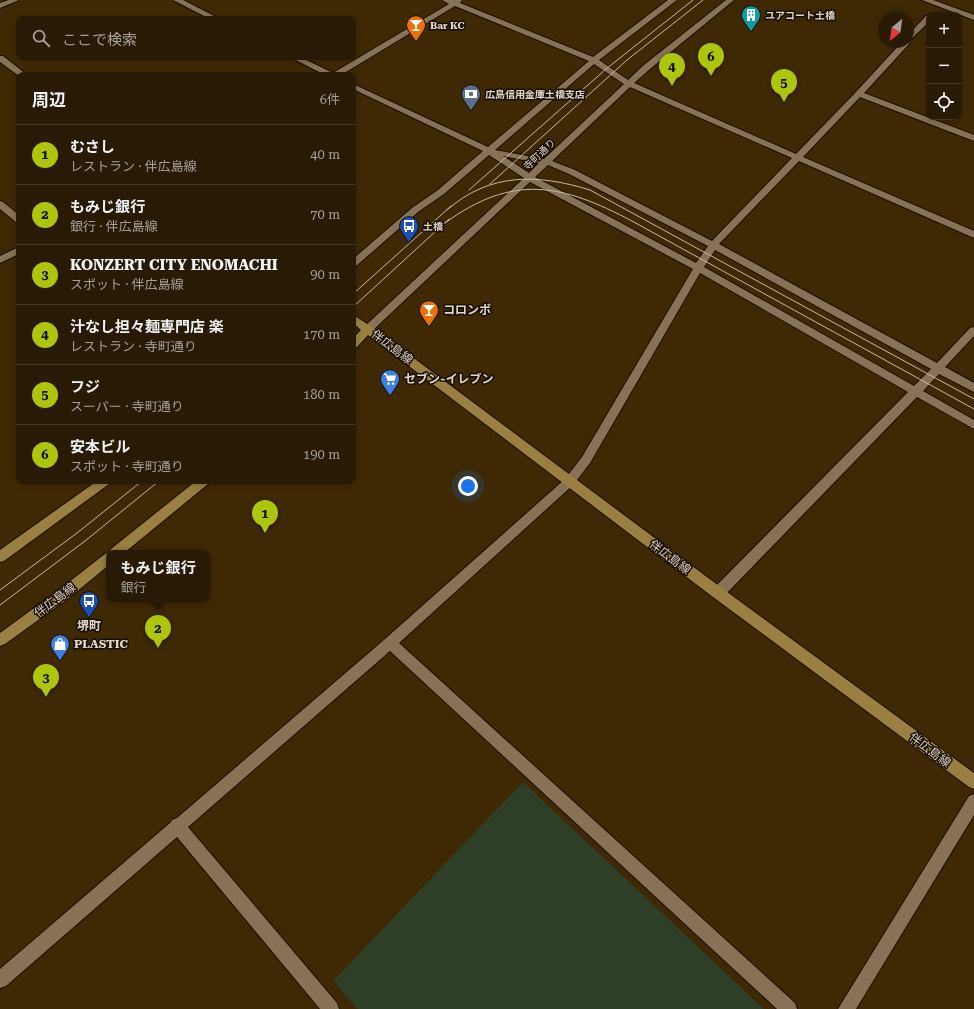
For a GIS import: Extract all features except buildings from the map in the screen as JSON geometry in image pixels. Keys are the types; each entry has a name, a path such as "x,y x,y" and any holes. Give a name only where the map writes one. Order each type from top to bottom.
{"main road":[{"name":"伴広島線","path":"356,320 569,482 974,782"},
{"name":"伴広島線","path":"356,341 368,329"},
{"path":"0,557 101,484"},
{"path":"119,550 200,484"},
{"name":"伴広島線","path":"0,640 65,593 106,560"}],"street":[{"path":"0,6 15,0"},
{"path":"177,0 210,16"},
{"path":"446,0 457,2 594,60 629,84 974,235"},
{"path":"356,261 415,210 441,192 594,60 673,0"},
{"name":"寺町通り","path":"368,329 647,67 730,0"},
{"path":"926,0 941,9 974,18"},
{"path":"941,9 953,0"},
{"path":"340,72 457,2"},
{"path":"914,33 926,21"},
{"path":"0,980 177,825 390,643 569,482 586,460 698,268 713,245 859,94 901,48"},
{"path":"0,58 19,72"},
{"path":"300,60 325,72"},
{"path":"356,87 489,151 530,178 698,268 974,425"},
{"path":"859,94 974,138"},
{"path":"489,151 547,162 572,172 713,245 974,388"},
{"path":"0,204 16,217"},
{"path":"0,260 16,252"},
{"path":"718,593 974,330"},
{"path":"390,643 790,1009"},
{"path":"846,1009 974,801"},
{"path":"177,825 331,1009"}],"shaded area":[{"path":"0,0 974,0 974,1009 0,1009"}],"green space":[{"path":"523,782 764,1009 357,1009 333,981"}],"tram line":[{"path":"469,190 606,69 693,0"},
{"path":"490,184 627,60 703,0"},
{"path":"447,210 463,198 480,189 497,183 515,180 533,179 552,181 590,190 974,399"},
{"path":"445,223 470,207 493,196 516,191 538,189 560,192 583,199 607,208 632,221 974,409"},
{"path":"356,291 451,206"},
{"path":"356,304 449,219"},
{"path":"0,590 77,533 138,484"},
{"path":"0,605 85,541 155,484"}],"place":[{"name":"ユアコート土橋","path":"751,32"},
{"name":"Bar KC","path":"416,42"},
{"name":"安本ビル","path":"711,76"},
{"name":"汁なし担々麺専門店 楽","path":"672,86"},
{"name":"フジ","path":"784,102"},
{"name":"広島信用金庫土橋支店","path":"471,111"},
{"name":"土橋","path":"409,243"},
{"name":"コロンボ","path":"429,327"},
{"name":"セブン-イレブン","path":"390,396"},
{"name":"むさし","path":"265,533"},
{"name":"堺町","path":"89,618"},
{"name":"もみじ銀行","path":"158,648"},
{"name":"PLASTIC","path":"60,661"},
{"name":"KONZERT CITY ENOMACHI","path":"46,697"}]}
